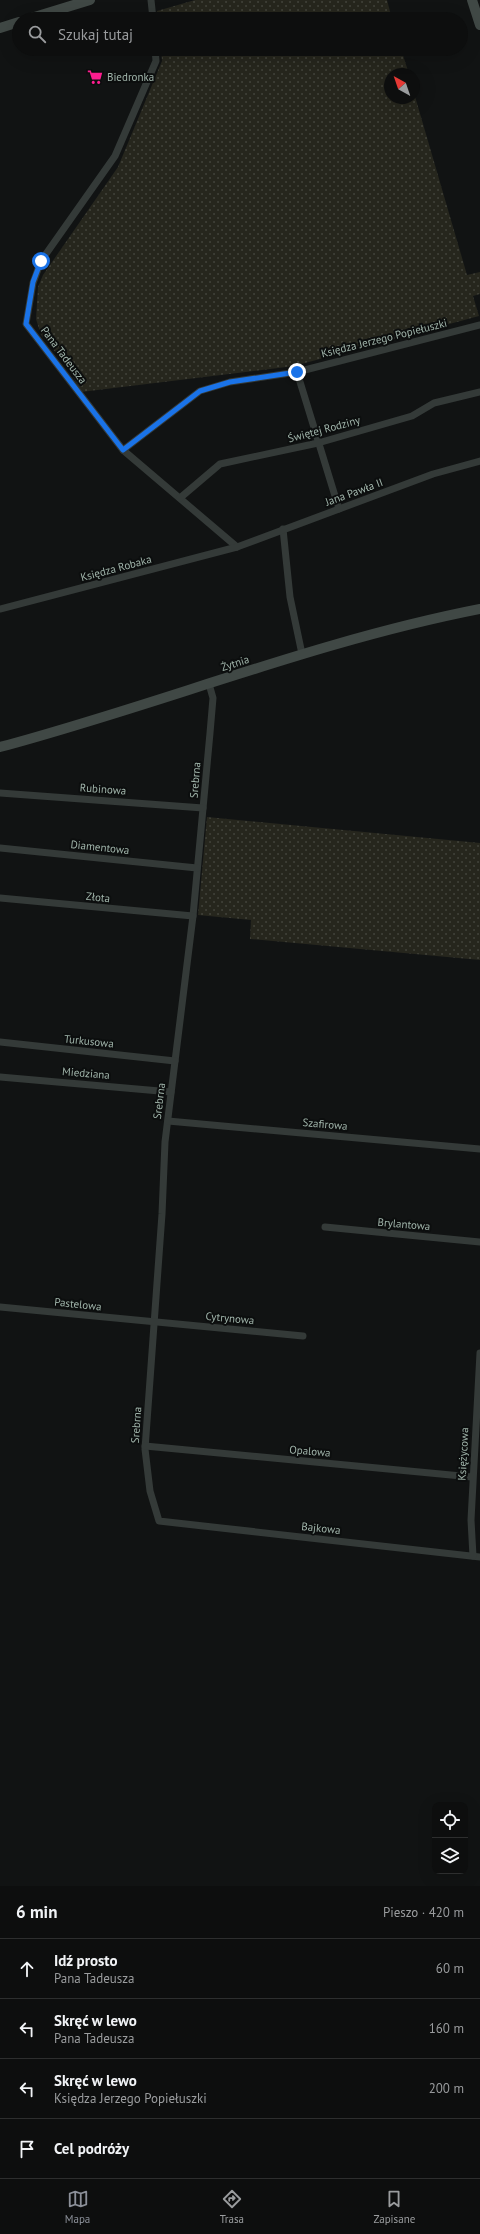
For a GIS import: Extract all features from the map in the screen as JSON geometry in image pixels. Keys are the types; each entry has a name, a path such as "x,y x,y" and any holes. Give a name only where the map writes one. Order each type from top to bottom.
{"street":[{"path":"51,12 90,0"},
{"path":"151,0 152,12"},
{"path":"472,0 480,25"},
{"path":"0,28 12,24"},
{"name":"Pana Tadeusza","path":"156,56 156,62 115,156 41,261 33,282 26,324 123,450 237,548"},
{"name":"Księdza Jerzego Popiełuszki","path":"123,450 200,391 230,382 297,372 480,325"},
{"path":"297,372 339,509"},
{"name":"Świętej Rodziny","path":"180,498 220,464 318,443 412,416 434,403 480,392"},
{"name":"Jana Pawła II","path":"237,548 283,529 434,474 480,461"},
{"path":"283,529 290,597 302,654"},
{"name":"Księdza Robaka","path":"0,609 237,548"},
{"name":"Żytnia","path":"0,748 63,730 302,654 426,620 480,610"},
{"name":"Srebrna","path":"159,1521 150,1491 145,1446 155,1322 165,1142 193,916 213,698 209,684"},
{"name":"Rubinowa","path":"0,793 203,808"},
{"name":"Diamentowa","path":"0,848 197,868"},
{"name":"Złota","path":"0,898 193,916"},
{"name":"Turkusowa","path":"0,1042 175,1061"},
{"name":"Miedziana","path":"0,1077 171,1092"},
{"name":"Szafirowa","path":"168,1121 480,1149"},
{"name":"Brylantowa","path":"325,1227 480,1242"},
{"name":"Pastelowa","path":"0,1307 155,1322"},
{"name":"Cytrynowa","path":"155,1322 303,1336"},
{"name":"Księżycowa","path":"477,1556 471,1520 472,1477 480,1353"},
{"name":"Opalowa","path":"145,1446 472,1477"},
{"name":"Bajkowa","path":"159,1521 477,1556"}],"shaded area":[{"path":"195,0 387,0 390,12 157,12"},
{"path":"162,56 403,56 407,68 384,68 384,104 417,104 467,275 480,272 480,294 473,296 479,316 294,366 81,392 68,367 41,335 36,319 38,287 43,275 118,167 162,61"},
{"path":"207,817 480,843 480,960 250,939 251,920 198,915"}],"place":[{"name":"Biedronka","path":"95,77"}],"route":[{"path":"41,261 33,282 26,324 123,450 200,391 230,382 297,372"}]}
